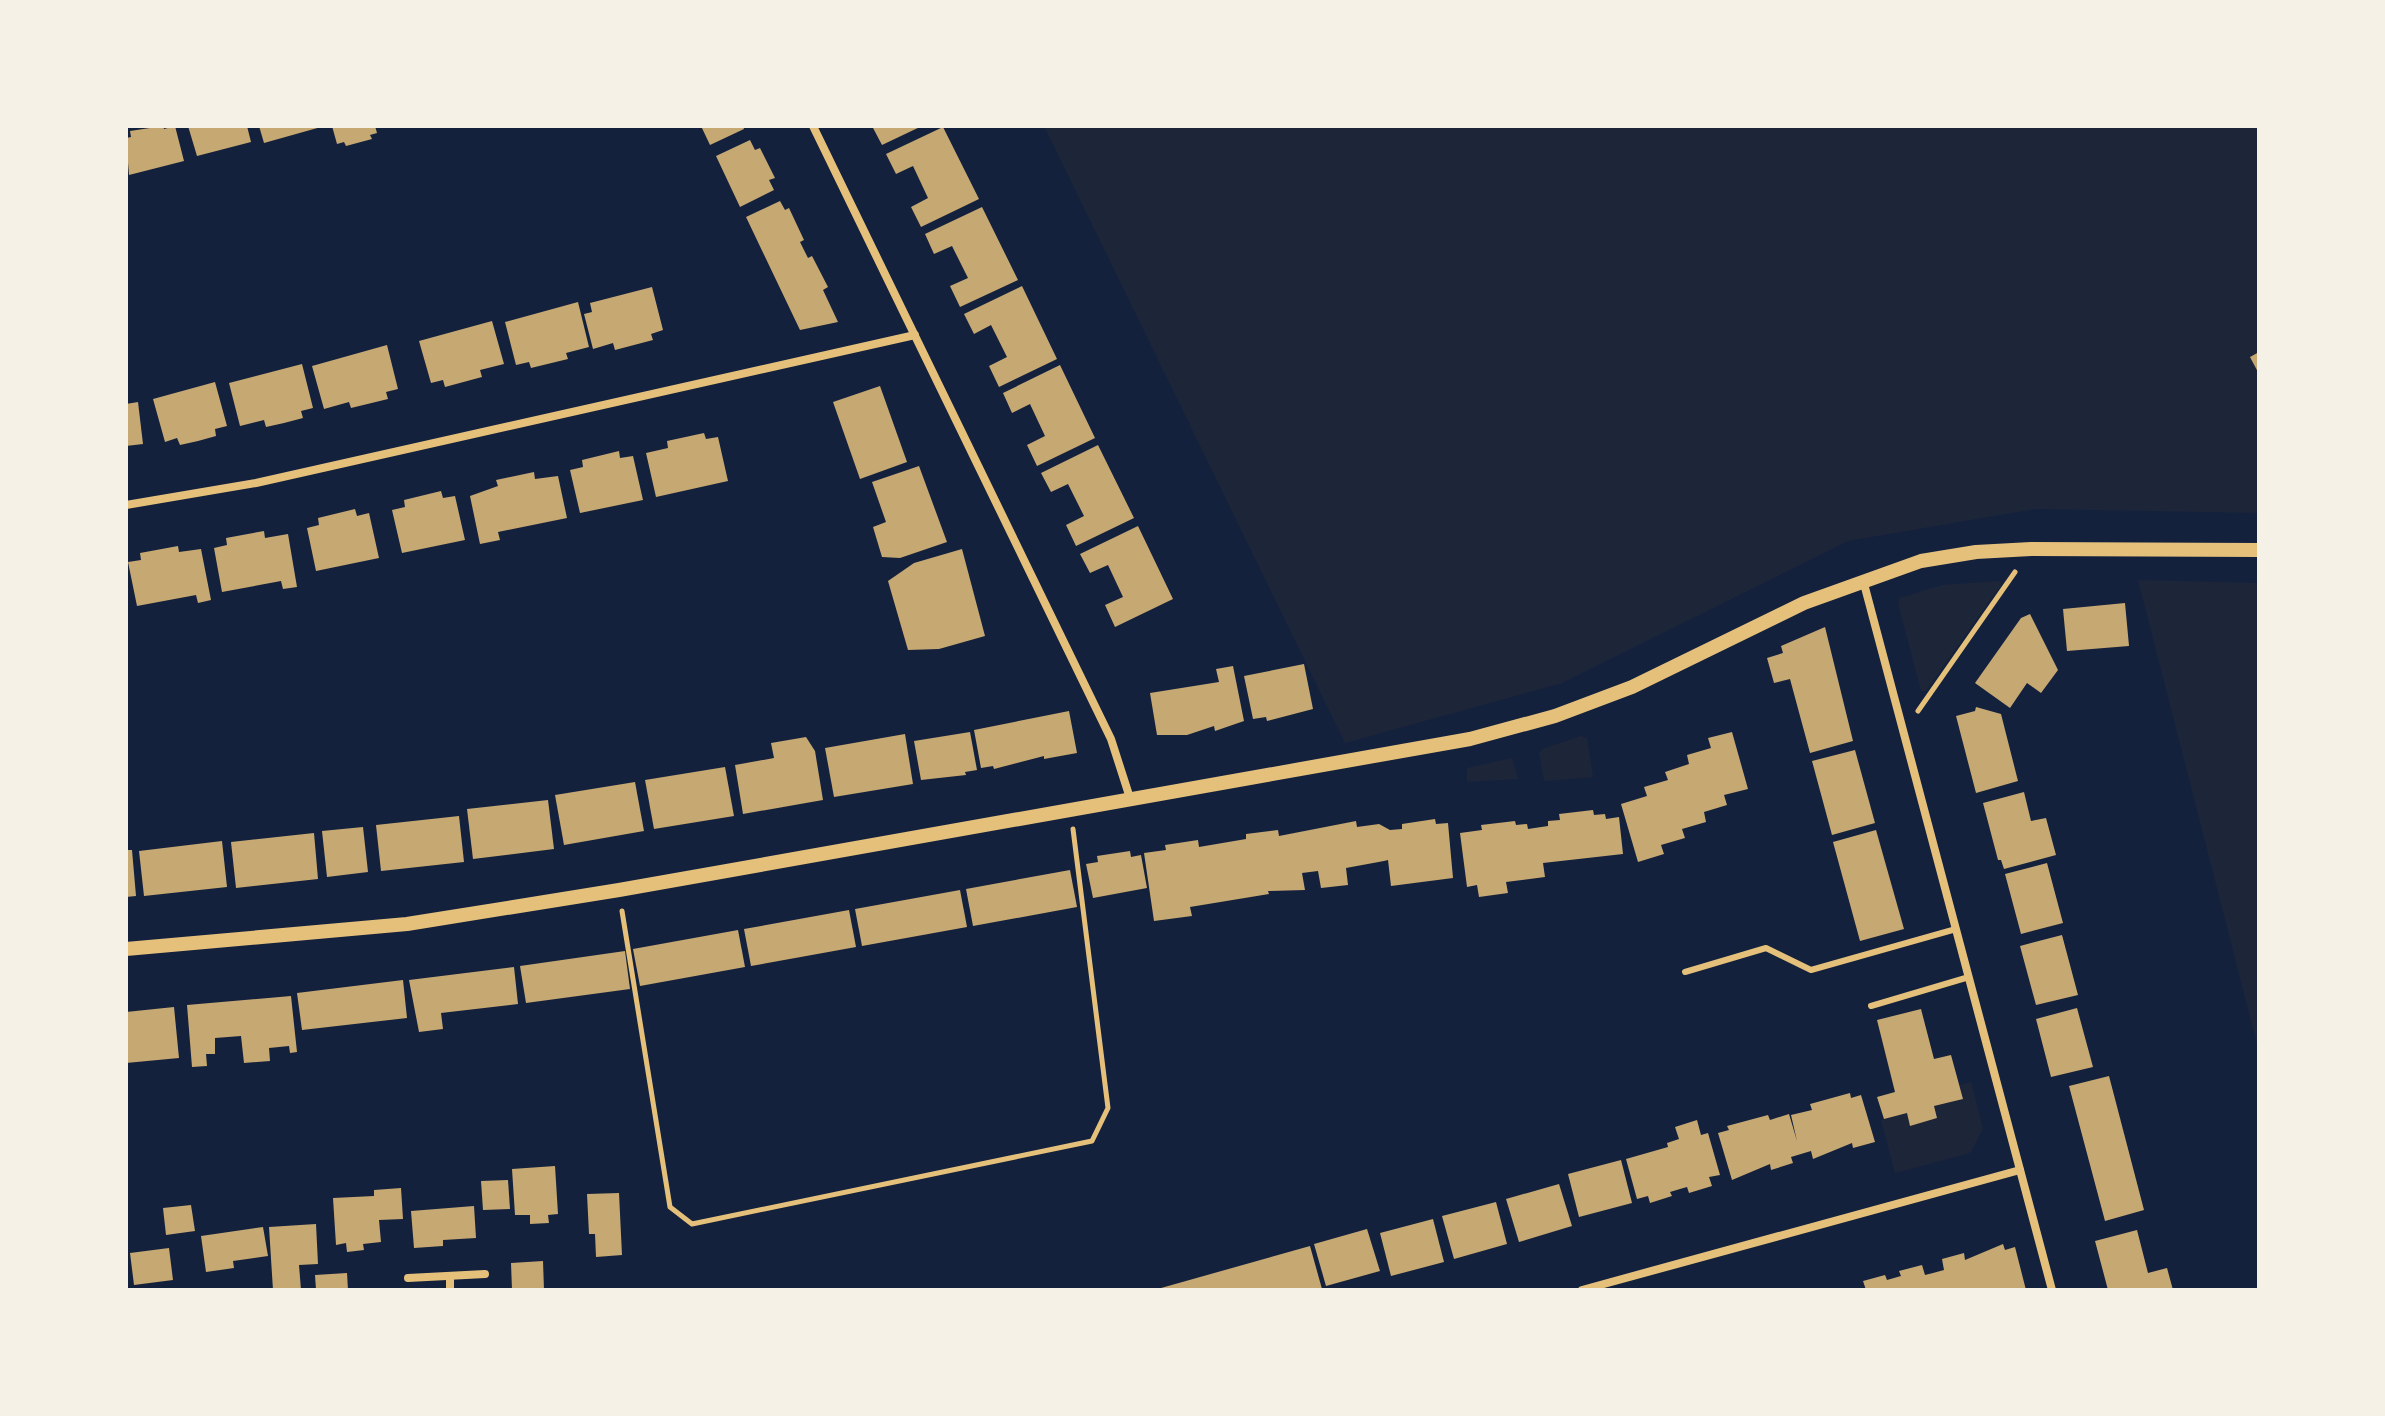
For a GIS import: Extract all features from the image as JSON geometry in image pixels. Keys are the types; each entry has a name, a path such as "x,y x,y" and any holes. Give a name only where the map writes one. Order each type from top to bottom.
{"street":[{"path":"813,126 1111,739 1130,798"},
{"path":"126,505 256,483 915,335"},
{"path":"126,949 407,924 619,890 1470,739 1555,716 1632,687 1804,603 1921,561 1976,552 2031,549 2259,550"},
{"path":"1863,580 2052,1290"},
{"path":"1582,1290 2020,1170"},
{"path":"408,1278 485,1274"},
{"path":"450,1276 450,1290"}],"lane":[{"path":"1685,972 1766,948 1811,970 1956,929"},
{"path":"1871,1006 1969,977"}],"path":[{"path":"1904,732 2031,549"},
{"path":"619,890 670,1207 692,1224 1092,1141 1108,1108 1071,808"}],"shaded area":[{"path":"1044,126 2259,126 2259,513 2035,509 1848,541 1562,683 1345,743"},
{"path":"2138,580 2259,583 2259,1052"},
{"path":"2000,581 2001,585 1926,691 1921,691 1898,603 1900,598 1942,585"},
{"path":"1581,736 1587,738 1593,777 1544,781 1539,753 1542,749"},
{"path":"1512,758 1518,779 1467,782 1467,768"},
{"path":"1971,1082 1983,1129 1970,1153 1895,1173 1881,1120 1907,1113 1910,1126 1937,1118 1934,1106 1963,1099 1960,1085"}],"building":[{"path":"163,126 164,129 175,126 184,161 129,175 126,138 131,137 130,131"},
{"path":"188,126 247,126 251,142 197,156"},
{"path":"259,126 321,126 321,127 264,143"},
{"path":"332,126 375,126 377,133 370,135 372,139 346,146 344,142 337,144"},
{"path":"701,126 743,126 744,129 710,145"},
{"path":"872,126 922,126 882,145"},
{"path":"943,127 979,199 921,227 911,207 928,198 913,166 896,174 886,154"},
{"path":"750,140 755,150 760,148 775,178 769,180 774,190 740,207 716,156"},
{"path":"780,201 785,210 789,208 804,240 800,242 808,258 812,256 828,287 823,290 838,322 800,330 746,217"},
{"path":"982,207 1018,280 960,307 950,286 968,278 952,246 934,254 925,234"},
{"path":"1022,286 1057,359 999,387 989,366 1007,357 991,325 974,334 964,314"},
{"path":"652,287 663,330 651,334 653,340 615,350 613,343 593,349 584,314 592,312 590,303"},
{"path":"578,302 589,347 566,353 568,359 531,368 529,362 516,365 505,322"},
{"path":"492,321 504,364 480,370 482,377 445,387 443,380 431,383 419,341"},
{"path":"387,345 398,389 386,392 388,399 351,408 349,402 324,409 312,366"},
{"path":"2259,352 2259,374 2250,357"},
{"path":"302,364 313,408 301,411 303,418 266,427 264,420 240,426 229,383"},
{"path":"1060,365 1095,438 1037,466 1027,445 1045,436 1030,404 1012,413 1003,393"},
{"path":"215,382 227,426 215,429 216,436 198,441 180,445 177,438 165,442 153,399"},
{"path":"880,386 907,462 860,479 833,402"},
{"path":"138,402 143,444 126,446 126,404"},
{"path":"704,433 706,439 718,437 728,481 656,497 646,453 668,448 667,441"},
{"path":"1098,445 1134,518 1076,546 1066,525 1084,516 1068,484 1051,492 1041,473"},
{"path":"619,451 620,458 633,456 643,500 580,513 570,470 583,467 582,460"},
{"path":"919,466 947,542 900,558 882,557 873,527 886,522 872,482"},
{"path":"534,472 535,479 558,476 567,518 498,532 500,540 480,544 470,496 498,486 496,480"},
{"path":"441,491 443,498 455,496 465,540 402,553 392,510 405,507 404,500"},
{"path":"355,509 357,516 369,513 379,558 316,571 307,528 319,525 318,518"},
{"path":"1138,526 1173,599 1115,627 1105,605 1123,597 1108,565 1090,573 1080,554"},
{"path":"264,531 265,538 288,534 297,587 283,589 281,581 222,592 214,548 227,545 226,538"},
{"path":"178,546 179,552 201,549 211,600 198,603 196,595 137,606 128,562 141,560 140,553"},
{"path":"962,549 985,636 939,649 908,650 888,581 914,563"},
{"path":"2125,603 2129,646 2067,651 2063,609"},
{"path":"2030,614 2058,670 2041,693 2027,683 2010,708 1975,683 2021,618"},
{"path":"1825,627 1853,741 1810,753 1790,679 1774,683 1767,658 1783,653 1781,646"},
{"path":"1304,664 1313,709 1267,721 1266,717 1253,719 1244,676"},
{"path":"1233,666 1244,721 1215,731 1214,726 1187,735 1157,735 1150,693 1219,682 1216,669"},
{"path":"1976,707 2001,714 2018,781 1976,793 1956,716 1975,711"},
{"path":"1069,711 1077,753 1044,759 1044,756 994,769 993,766 981,768 974,730"},
{"path":"970,732 977,770 965,772 966,775 921,780 914,741"},
{"path":"1732,732 1748,789 1724,795 1727,805 1704,812 1706,822 1682,829 1685,838 1661,845 1664,854 1638,862 1621,804 1647,796 1644,787 1668,780 1665,772 1689,764 1687,755 1711,748 1708,738"},
{"path":"905,734 913,784 834,797 825,748"},
{"path":"806,737 815,751 823,800 743,814 735,765 774,758 771,743"},
{"path":"1855,750 1875,823 1832,835 1812,761"},
{"path":"725,767 734,816 654,829 645,780"},
{"path":"635,782 644,831 564,845 555,795"},
{"path":"2024,792 2031,821 2046,818 2056,855 2004,869 2001,860 1998,860 1983,803"},
{"path":"548,800 554,849 473,859 467,809"},
{"path":"1593,810 1594,815 1605,814 1606,819 1619,817 1623,854 1543,863 1545,877 1506,882 1508,893 1479,897 1477,885 1467,887 1460,833 1482,830 1481,825 1515,821 1516,825 1527,824 1528,829 1548,826 1548,821 1560,820 1559,814"},
{"path":"459,816 464,862 381,871 376,825"},
{"path":"1435,819 1436,824 1448,823 1453,878 1391,886 1388,860 1346,868 1348,885 1321,888 1318,871 1302,873 1305,890 1268,891 1269,894 1190,907 1192,916 1154,921 1144,853 1166,850 1165,845 1198,840 1199,847 1246,839 1246,834 1278,830 1279,836 1356,821 1357,827 1379,824 1390,830 1402,829 1402,824"},
{"path":"363,827 368,872 327,877 322,831"},
{"path":"1876,830 1904,929 1860,941 1833,842"},
{"path":"314,833 318,879 236,888 231,842"},
{"path":"222,841 227,887 144,896 139,851"},
{"path":"126,850 132,850 136,896 126,897"},
{"path":"1130,851 1131,857 1141,855 1147,888 1093,898 1086,864 1098,862 1097,856"},
{"path":"2047,863 2063,923 2021,934 2005,874"},
{"path":"1070,870 1077,907 973,926 966,889"},
{"path":"960,890 967,927 862,946 855,909"},
{"path":"849,910 856,947 751,966 744,929"},
{"path":"738,930 745,967 640,986 633,949"},
{"path":"2062,935 2078,995 2036,1005 2020,946"},
{"path":"625,951 630,989 526,1003 520,966"},
{"path":"514,967 518,1004 441,1013 443,1029 419,1032 409,980"},
{"path":"403,980 407,1018 302,1030 297,993"},
{"path":"291,996 297,1052 290,1053 289,1046 269,1048 270,1061 244,1063 241,1036 215,1038 215,1054 206,1054 207,1066 192,1067 187,1005"},
{"path":"174,1007 179,1058 126,1063 126,1012"},
{"path":"2077,1008 2093,1067 2051,1077 2036,1019"},
{"path":"1921,1009 1934,1059 1951,1055 1963,1099 1934,1106 1937,1118 1910,1126 1907,1113 1884,1119 1877,1097 1895,1092 1877,1020"},
{"path":"2109,1076 2144,1210 2105,1221 2069,1086"},
{"path":"1850,1093 1851,1098 1861,1095 1875,1142 1853,1148 1852,1143 1813,1159 1811,1151 1791,1157 1793,1163 1771,1170 1770,1164 1732,1180 1718,1133 1729,1130 1727,1126 1768,1115 1770,1120 1789,1114 1797,1141 1791,1115 1812,1110 1810,1104"},
{"path":"1697,1120 1701,1135 1708,1133 1720,1175 1709,1177 1712,1186 1689,1193 1687,1187 1650,1203 1648,1196 1637,1199 1626,1159 1668,1147 1667,1143 1679,1139 1675,1127"},
{"path":"1621,1160 1632,1203 1579,1217 1568,1174"},
{"path":"555,1166 558,1214 548,1215 549,1223 530,1224 530,1215 515,1215 512,1169"},
{"path":"508,1180 510,1209 483,1210 481,1181"},
{"path":"1559,1184 1572,1226 1519,1242 1506,1199"},
{"path":"401,1188 403,1219 379,1220 381,1242 363,1244 364,1250 347,1252 346,1243 336,1245 333,1198 374,1196 374,1190"},
{"path":"619,1193 622,1255 596,1257 595,1234 589,1234 587,1194"},
{"path":"1496,1202 1507,1244 1454,1259 1442,1216"},
{"path":"191,1205 195,1231 166,1235 163,1208"},
{"path":"474,1206 476,1238 443,1240 443,1246 414,1248 411,1211"},
{"path":"1433,1219 1444,1262 1391,1276 1380,1233"},
{"path":"316,1224 318,1264 299,1265 301,1290 273,1290 269,1227"},
{"path":"263,1227 268,1256 233,1261 234,1268 206,1272 201,1236"},
{"path":"1367,1229 1380,1271 1326,1286 1314,1244"},
{"path":"2137,1230 2148,1273 2167,1268 2173,1290 2108,1290 2095,1241"},
{"path":"2003,1244 2005,1250 2015,1247 2026,1290 1866,1290 1863,1281 1885,1275 1887,1280 1901,1276 1899,1271 1922,1265 1925,1275 1933,1273 1944,1270 1942,1259 1964,1253 1965,1260"},
{"path":"1310,1246 1322,1289 1319,1290 1154,1290"},
{"path":"169,1248 173,1280 134,1285 130,1253"},
{"path":"543,1261 544,1290 512,1290 511,1263"},
{"path":"347,1273 348,1290 316,1290 315,1275"}]}
